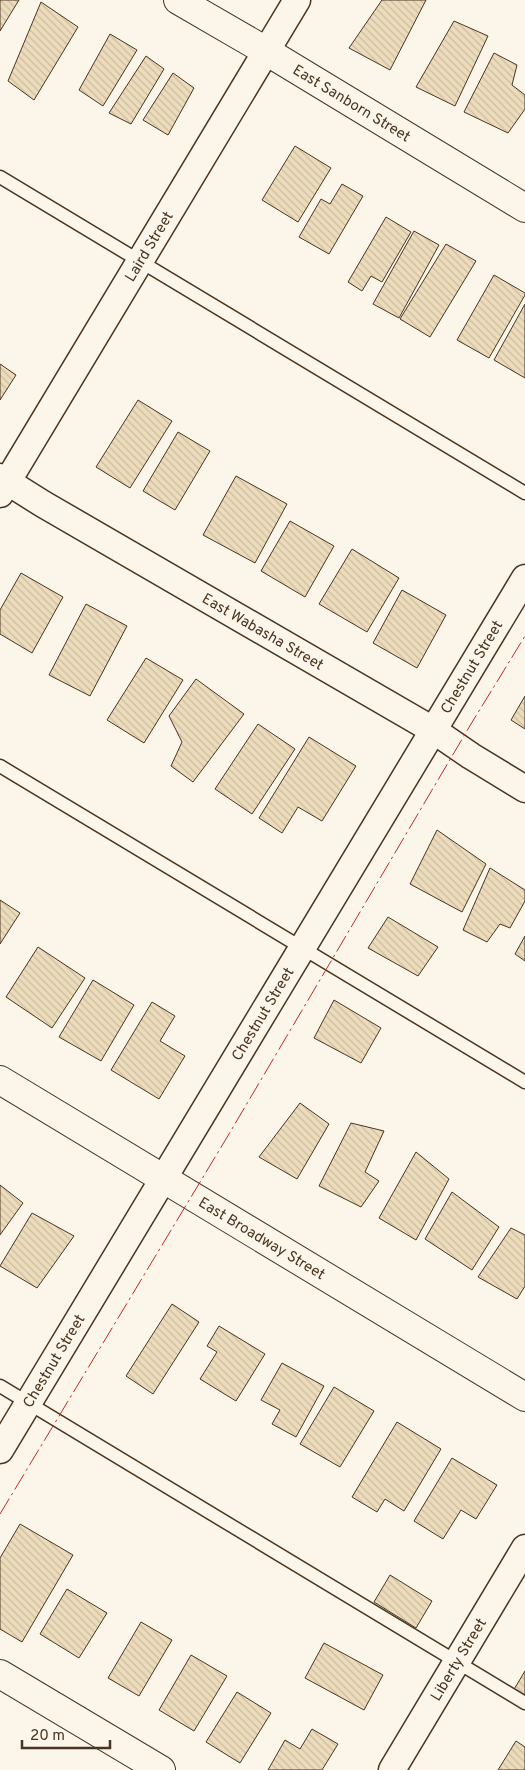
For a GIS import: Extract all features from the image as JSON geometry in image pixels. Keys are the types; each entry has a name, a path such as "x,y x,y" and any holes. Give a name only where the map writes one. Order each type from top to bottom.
{"main road":[{"name":"East Sanborn Street","path":"178,0 266,51 525,208"},
{"name":"East Broadway Street","path":"0,1080 525,1397"},
{"path":"0,1674 161,1770"}],"street":[{"name":"Laird Street","path":"2,484 297,0"},
{"name":"East Wabasha Street","path":"2,484 43,504 433,730 525,789"},
{"name":"Chestnut Street","path":"0,1450 525,578"},
{"name":"Liberty Street","path":"392,1770 525,1548"}],"lane":[{"path":"0,177 525,493"},
{"path":"0,766 525,1082"},
{"path":"0,1386 457,1661 525,1704"}],"building":[{"path":"0,0 19,0 0,31"},
{"path":"382,0 426,0 390,70 349,48"},
{"path":"41,2 78,27 34,100 8,81"},
{"path":"454,21 488,36 455,106 416,87"},
{"path":"110,34 137,50 103,106 79,90"},
{"path":"494,53 517,65 512,85 525,95 525,109 508,133 464,112"},
{"path":"146,56 164,69 131,124 109,113"},
{"path":"173,73 194,88 168,135 143,120"},
{"path":"295,146 331,168 298,222 262,200"},
{"path":"342,184 363,196 329,254 299,237 321,199 330,204"},
{"path":"386,217 411,232 382,282 371,276 362,291 348,282"},
{"path":"414,231 439,245 399,318 373,304"},
{"path":"446,244 476,261 430,337 400,319"},
{"path":"494,275 525,293 525,295 489,358 457,340"},
{"path":"525,304 525,378 494,360"},
{"path":"0,364 16,375 0,400"},
{"path":"138,400 172,421 130,488 96,467"},
{"path":"178,432 210,451 175,510 143,491"},
{"path":"236,476 287,504 255,563 203,535"},
{"path":"290,521 334,546 305,597 261,571"},
{"path":"352,549 399,578 367,632 319,604"},
{"path":"21,573 63,597 32,653 0,634 0,610"},
{"path":"402,590 446,615 417,668 373,643"},
{"path":"86,604 127,626 90,696 49,675"},
{"path":"146,658 183,680 144,743 107,720"},
{"path":"196,679 244,714 193,782 171,766 182,742 169,716"},
{"path":"525,696 525,729 511,720"},
{"path":"258,724 295,749 252,814 215,789"},
{"path":"309,737 356,766 322,821 298,807 282,833 259,818"},
{"path":"437,830 486,864 462,912 410,884"},
{"path":"490,868 525,890 525,901 510,928 500,924 487,942 463,930"},
{"path":"0,900 20,913 0,944"},
{"path":"388,917 438,947 418,976 368,948"},
{"path":"525,936 525,961 515,954"},
{"path":"38,947 85,978 52,1028 6,997"},
{"path":"93,980 134,1005 101,1061 59,1037"},
{"path":"334,1000 381,1028 361,1063 314,1038"},
{"path":"152,1002 175,1016 160,1041 185,1056 159,1099 111,1070"},
{"path":"300,1103 329,1124 297,1179 259,1157"},
{"path":"351,1123 384,1131 365,1172 379,1181 361,1207 319,1186"},
{"path":"416,1152 449,1179 416,1240 379,1218"},
{"path":"0,1185 23,1203 0,1235"},
{"path":"452,1192 499,1227 472,1270 425,1239"},
{"path":"32,1213 74,1236 37,1288 0,1266"},
{"path":"511,1228 525,1235 525,1286 517,1299 478,1277"},
{"path":"172,1304 199,1322 153,1394 126,1376"},
{"path":"219,1326 265,1354 236,1401 200,1379 217,1352 207,1346"},
{"path":"282,1363 324,1386 296,1437 272,1424 280,1410 261,1400"},
{"path":"334,1387 374,1411 340,1467 300,1444"},
{"path":"397,1422 441,1449 404,1511 385,1499 377,1512 352,1497"},
{"path":"452,1458 497,1485 476,1519 461,1510 443,1539 414,1521"},
{"path":"20,1524 73,1555 22,1642 0,1629 0,1558"},
{"path":"390,1575 432,1601 416,1628 374,1602"},
{"path":"67,1589 107,1613 79,1658 40,1634"},
{"path":"141,1622 172,1640 139,1696 108,1678"},
{"path":"324,1643 383,1675 364,1710 305,1678"},
{"path":"191,1655 227,1676 194,1731 159,1710"},
{"path":"525,1671 525,1698 513,1691"},
{"path":"237,1692 271,1713 240,1763 206,1742"},
{"path":"312,1729 338,1744 322,1770 268,1770 285,1740 300,1749"},
{"path":"516,1741 525,1747 525,1770 498,1770"}],"power":[{"path":"0,1514 229,1134 525,636"}]}
